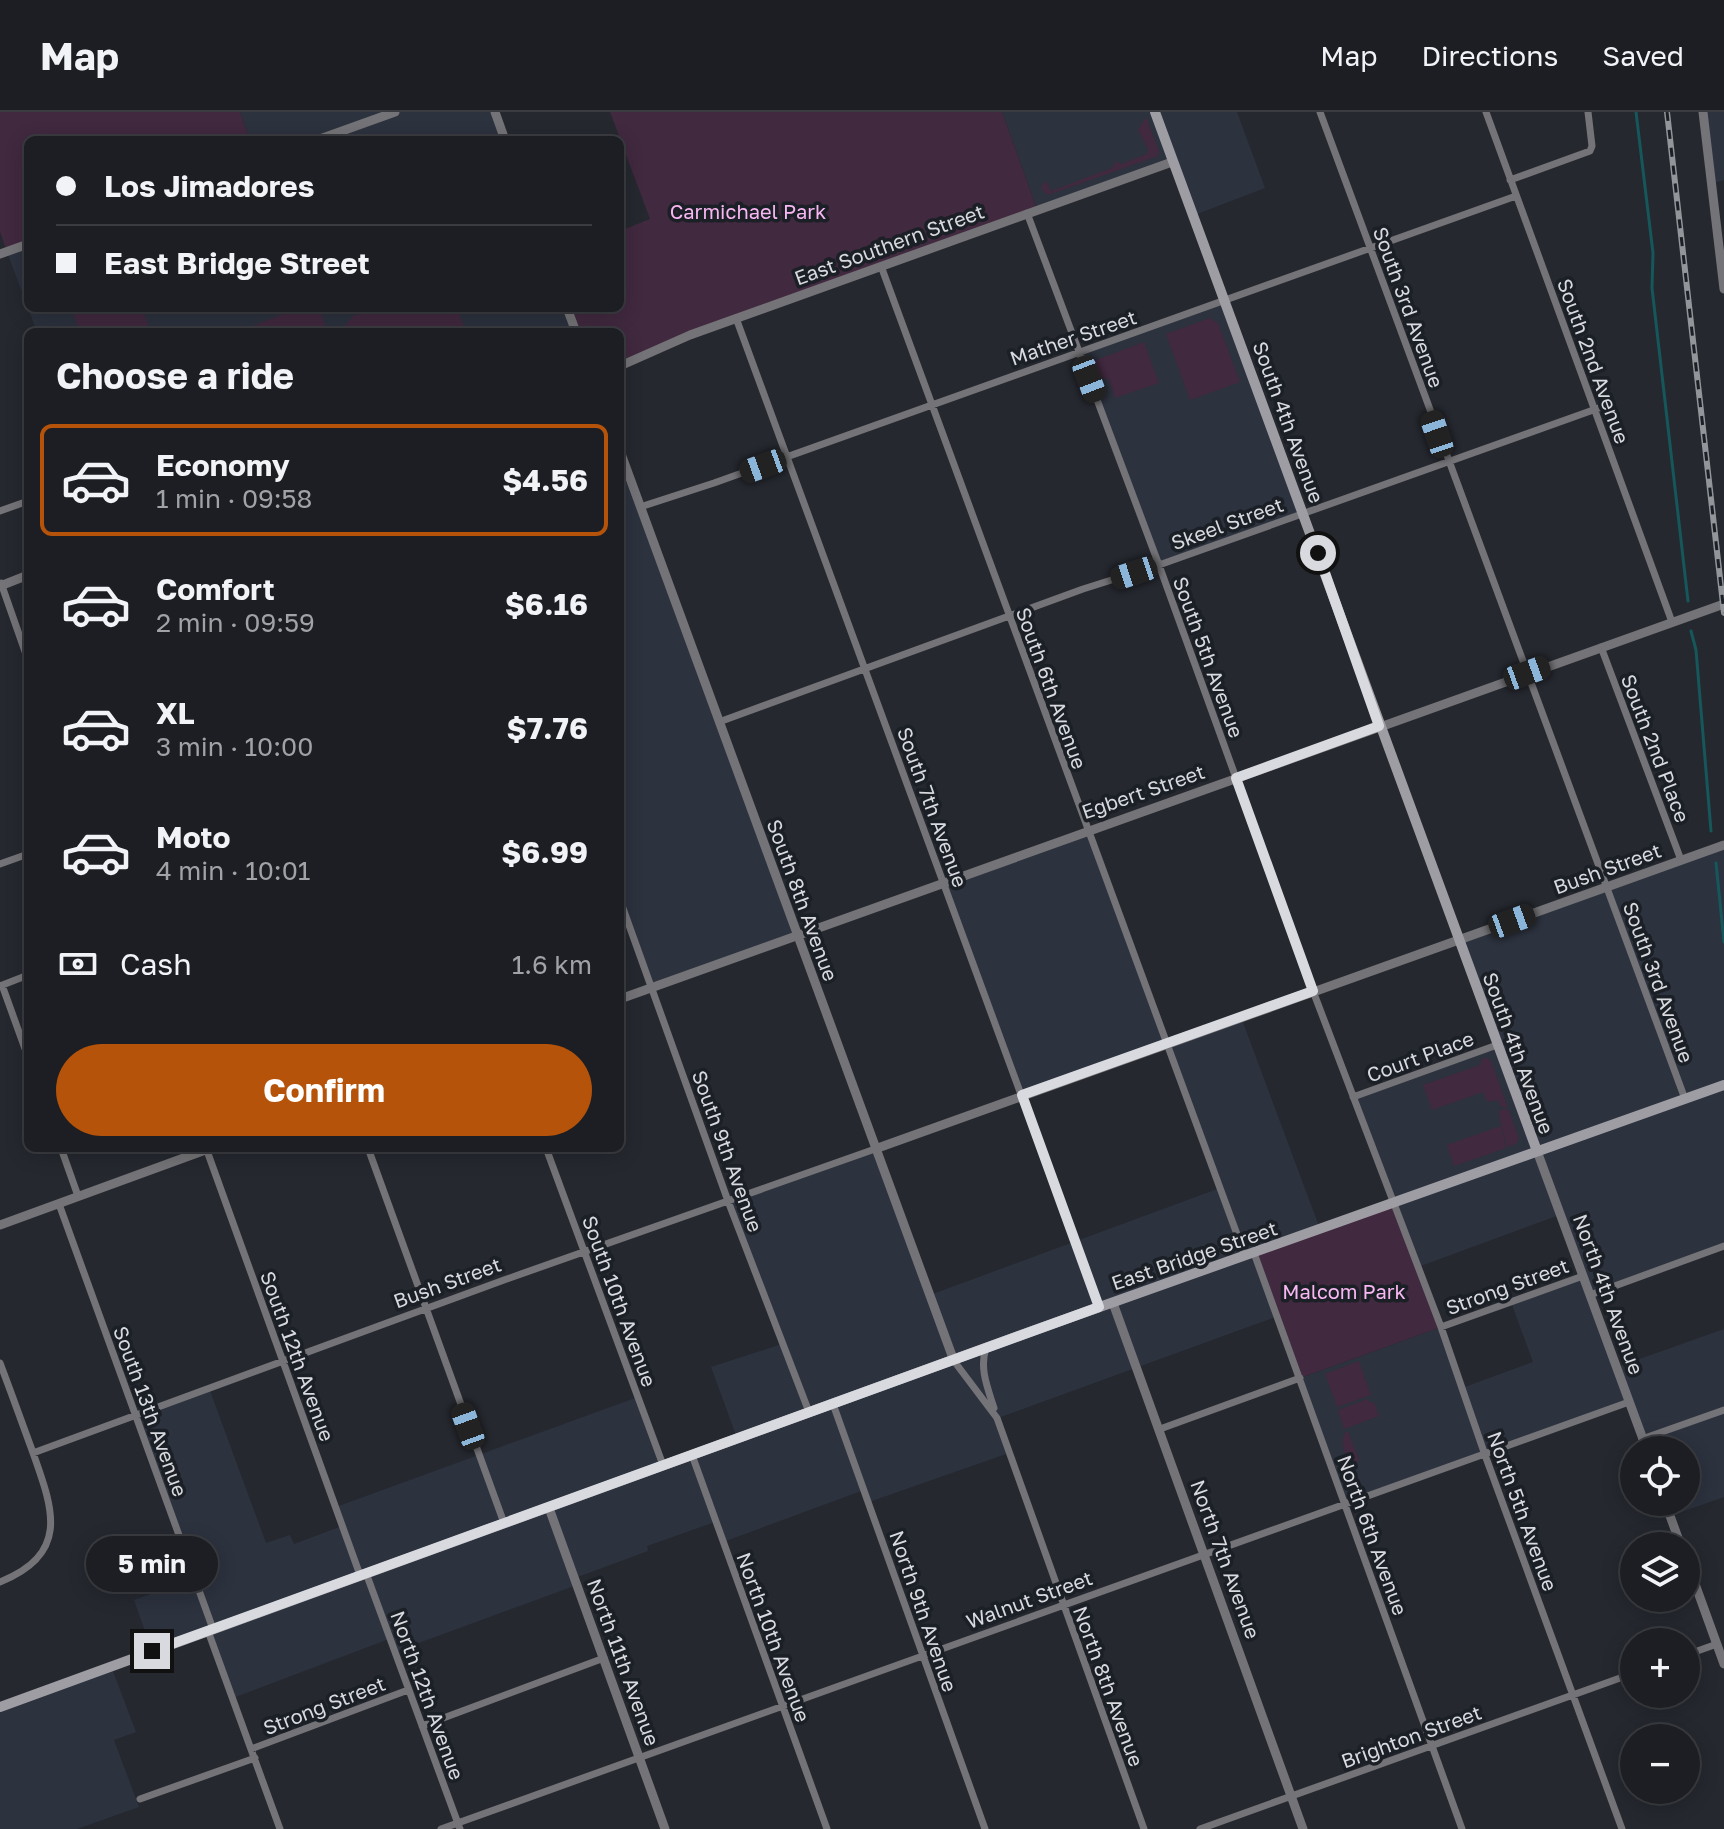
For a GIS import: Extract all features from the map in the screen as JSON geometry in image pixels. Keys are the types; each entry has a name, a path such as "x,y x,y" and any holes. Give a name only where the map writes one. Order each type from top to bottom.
{"main road":[{"name":"South 4th Avenue","path":"1155,112 1537,1151"},
{"name":"East Bridge Street","path":"0,1707 1099,1307 1724,1085"}],"street":[{"path":"328,136 395,112"},
{"path":"495,112 504,136"},
{"name":"South 3rd Avenue","path":"1320,112 1685,1099"},
{"name":"South 2nd Avenue","path":"1486,112 1672,622"},
{"path":"1510,180 1590,151 1588,112"},
{"path":"1703,112 1724,289"},
{"name":"East Southern Street","path":"624,364 736,318 1172,162"},
{"name":"Mather Street","path":"640,507 1516,196"},
{"name":"South 5th Avenue","path":"1027,213 1394,1203"},
{"path":"0,254 24,245"},
{"name":"South 6th Avenue","path":"881,266 1008,616 1249,1255"},
{"name":"South 7th Avenue","path":"736,318 1099,1307"},
{"name":"Skeel Street","path":"719,722 1008,616 1610,404"},
{"name":"South 8th Avenue","path":"624,462 954,1361"},
{"path":"0,511 24,502"},
{"path":"24,576 0,584 24,649"},
{"name":"Egbert Street","path":"624,998 1724,604"},
{"name":"South 2nd Place","path":"1601,647 1681,860"},
{"name":"Bush Street","path":"33,1453 585,1251 1724,845"},
{"path":"0,864 24,855"},
{"name":"South 9th Avenue","path":"624,911 728,1201 809,1412"},
{"path":"24,976 1,985 24,1046"},
{"name":"Court Place","path":"1353,1097 1497,1045"},
{"name":"North 4th Avenue","path":"1537,1151 1641,1436"},
{"path":"62,1152 78,1196"},
{"path":"0,1225 200,1152"},
{"name":"South 12th Avenue","path":"209,1152 363,1574"},
{"path":"369,1152 504,1523"},
{"name":"South 10th Avenue","path":"548,1152 663,1465"},
{"name":"North 5th Avenue","path":"1394,1203 1622,1829"},
{"name":"South 13th Avenue","path":"59,1204 280,1829"},
{"name":"Strong Street","path":"1590,1295 1724,1246"},
{"name":"North 6th Avenue","path":"1249,1255 1300,1378 1462,1829"},
{"name":"Strong Street","path":"1441,1327 1583,1276"},
{"name":"North 7th Avenue","path":"1113,1303 1303,1829"},
{"name":"North 8th Avenue","path":"986,1348 983,1368 997,1418 1144,1829"},
{"name":"North 8th Avenue","path":"954,1361 997,1418"},
{"path":"0,1363 52,1510 49,1536 42,1552 31,1565 0,1582"},
{"path":"1160,1429 1300,1378"},
{"name":"Walnut Street","path":"441,1829 459,1826 639,1756 1629,1402"},
{"name":"North 9th Avenue","path":"833,1404 985,1829"},
{"path":"1650,1436 1724,1410"},
{"name":"North 10th Avenue","path":"692,1455 827,1829"},
{"name":"North 11th Avenue","path":"549,1508 665,1829"},
{"name":"North 12th Avenue","path":"363,1574 459,1826"},
{"path":"1700,1597 1724,1664"},
{"path":"1700,1650 1717,1644"},
{"path":"422,1726 604,1658"},
{"name":"Brighton Street","path":"1200,1829 1620,1678"},
{"name":"Strong Street","path":"140,1799 408,1690"}],"shaded area":[{"path":"240,112 495,112 504,136 249,136"},
{"path":"1002,112 1237,112 1265,188 1192,216 1173,162 1037,209"},
{"path":"1703,112 1724,112 1724,180 1711,184"},
{"path":"24,246 24,297 7,252"},
{"path":"1224,300 1302,513 1158,565 1078,353"},
{"path":"30,312 568,312 574,328 36,328"},
{"path":"631,481 797,935 653,987 624,911 624,484"},
{"path":"1088,830 1167,1043 1241,1017 1320,1229 1278,1316 998,1418 1009,1453 869,1502 864,1490 723,1542 715,1522 647,1546 648,1551 575,1578 577,1585 394,1652 389,1639 233,1698 208,1631 152,1651 134,1600 194,1579 135,1415 209,1388 266,1543 290,1535 294,1544 342,1526 336,1507 638,1397 663,1465 737,1438 711,1367 782,1344 728,1201 875,1149 930,1295 1220,1188 1167,1044 1022,1095 944,882"},
{"path":"1724,845 1724,1246 1590,1295 1617,1367 1724,1329 1724,1497 1700,1505 1700,1436 1642,1436 1629,1403 1346,1504 1300,1378 1441,1327 1462,1388 1533,1362 1511,1302 1583,1276 1559,1215 1418,1267 1353,1097 1497,1045 1458,941"},
{"path":"111,1666 136,1732 114,1740 139,1807 77,1829 0,1829 0,1707"}],"green space":[{"path":"0,112 240,112 249,136 24,136 24,246 7,252 0,232"},
{"name":"Carmichael Park","path":"610,112 1002,112 1037,209 624,364 624,328 574,328 568,312 624,312 624,229 650,219 624,149 624,136 619,136"},
{"path":"1146,117 1159,151 1158,156 1048,195 1042,190 1046,181 1051,191 1112,168 1116,161 1121,164 1147,154 1148,149 1138,130"},
{"path":"72,312 144,312 150,328 78,328"},
{"path":"289,312 321,312 326,328 247,328"},
{"path":"364,312 458,312 464,328 346,328 353,316"},
{"path":"1210,318 1218,323 1240,382 1190,400 1166,334"},
{"path":"1144,342 1159,383 1115,398 1109,380 1098,376 1093,361"},
{"path":"1482,1059 1491,1061 1508,1108 1501,1107 1498,1100 1487,1102 1483,1092 1432,1110 1423,1085 1480,1065"},
{"path":"1508,1109 1519,1138 1516,1144 1507,1147 1499,1110"},
{"path":"1501,1126 1506,1148 1454,1166 1447,1145"},
{"name":"Malcom Park","path":"1394,1203 1441,1327 1300,1378 1254,1253"},
{"path":"1359,1361 1371,1395 1337,1407 1325,1374"},
{"path":"1368,1399 1370,1403 1374,1402 1379,1416 1344,1429 1338,1410"},
{"path":"1345,1432 1348,1432 1359,1459 1356,1464 1344,1450"}],"waterway":[{"path":"1636,112 1653,253 1652,288 1688,601"},
{"path":"1691,631 1696,650 1711,831"},
{"path":"1716,863 1724,942"}],"railway":[{"path":"1667,112 1724,613"}],"route":[{"path":"152,1651 1099,1307 1022,1095 1313,991 1236,778 1379,726 1318,553"}]}
